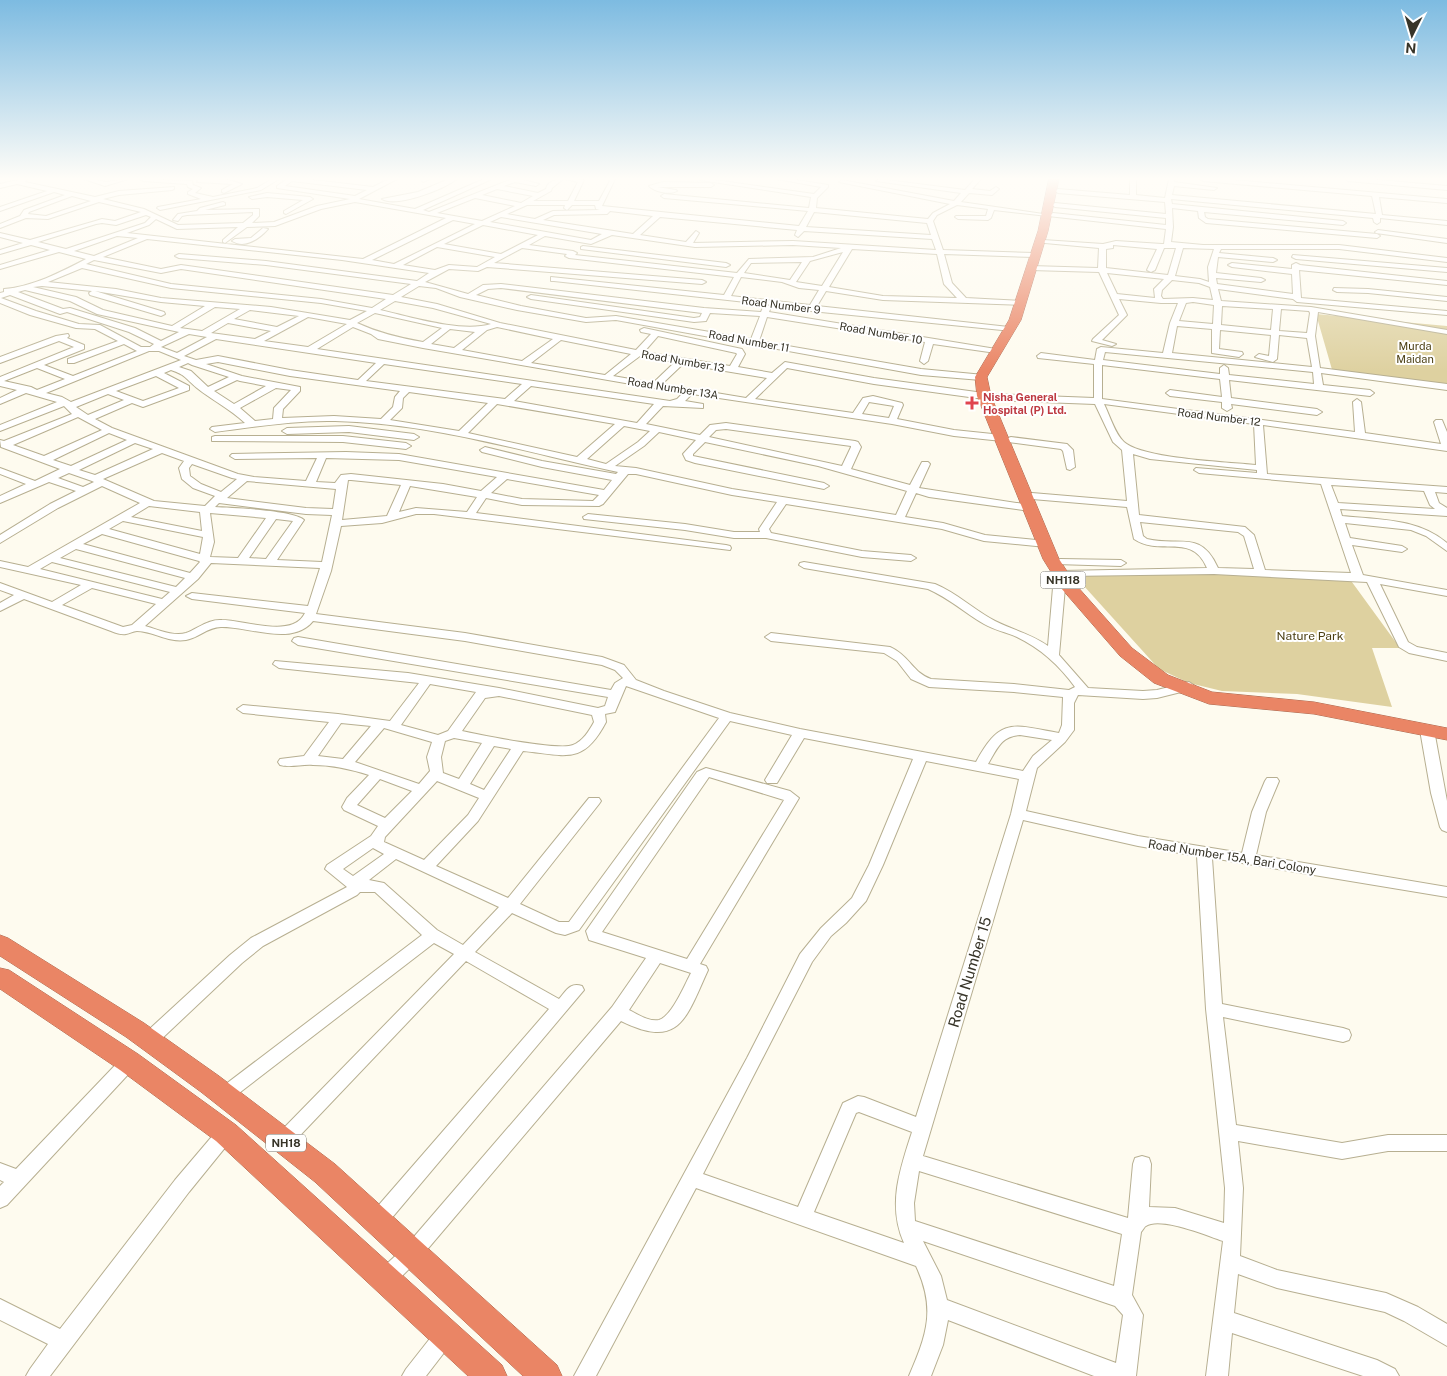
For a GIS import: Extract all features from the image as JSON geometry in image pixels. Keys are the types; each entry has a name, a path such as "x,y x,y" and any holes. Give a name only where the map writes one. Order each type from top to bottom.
{"highway":[{"name":"NH118","path":"1040,243 1021,303 1009,329 981,377 1046,544 1062,570 1126,652 1161,679 1185,687 1208,692 1318,704 1447,729"},
{"name":"NH118","path":"987,396 987,379 1026,311 1034,264 1044,243"},
{"name":"NH118","path":"1031,502 1062,570"},
{"name":"NH118","path":"1185,687 1209,698 1314,708 1447,734"},
{"name":"NH18","path":"0,944 149,1040 325,1173 546,1376"},
{"path":"8,982 41,970"},
{"name":"NH18","path":"8,982 129,1062 226,1134 491,1376"}],"street":[{"path":"0,252 28,243"},
{"path":"36,243 94,258 161,271 175,267"},
{"path":"0,260 54,243"},
{"path":"73,253 95,243"},
{"path":"33,266 106,243"},
{"path":"0,296 37,284 72,270 94,258 135,243"},
{"path":"216,243 397,265 437,272"},
{"path":"223,243 227,244"},
{"path":"173,250 233,243"},
{"path":"365,261 401,243"},
{"path":"309,350 437,272 449,267 478,269 526,243"},
{"path":"579,243 607,250 726,265"},
{"path":"515,310 556,276 566,258 582,244 587,243"},
{"path":"664,257 676,243"},
{"path":"684,243 770,243"},
{"path":"794,243 940,252 1034,264 1146,274 1163,278 1171,277 1200,281 1213,286 1257,291 1297,302 1311,309 1447,332"},
{"path":"876,248 877,243"},
{"path":"938,243 948,284 964,300"},
{"path":"1067,243 1105,247 1111,243"},
{"path":"1120,243 1160,250 1170,245"},
{"path":"1167,243 1180,246 1317,246 1447,260"},
{"path":"1368,250 1372,243"},
{"path":"1415,243 1416,256"},
{"path":"388,271 437,244 502,256"},
{"path":"131,245 150,247"},
{"path":"521,246 566,258 769,279 799,286 883,298 1021,303"},
{"path":"1161,301 1157,296 1158,289 1171,277 1180,246"},
{"path":"1218,246 1212,267 1213,286 1218,302 1215,351 1273,359 1277,306"},
{"path":"1290,246 1296,257 1297,302"},
{"path":"1105,247 1102,270 1123,315 1096,341 1113,344 1110,350"},
{"path":"1265,247 1272,260"},
{"path":"726,298 749,261 807,260 820,258 835,251 849,248"},
{"path":"810,308 849,248"},
{"path":"0,267 59,249"},
{"path":"1151,270 1160,250"},
{"path":"109,253 175,267"},
{"name":"Road Number 11","path":"179,256 275,264 379,277 437,286 515,310 595,320 616,318 921,372 981,377"},
{"path":"1215,256 1272,260"},
{"path":"1296,257 1447,270"},
{"path":"792,283 807,260"},
{"path":"1257,291 1272,260"},
{"path":"769,279 778,261"},
{"path":"329,263 429,276"},
{"path":"488,264 556,276 590,272 702,282"},
{"path":"82,265 160,293 157,300"},
{"path":"1232,265 1268,269 1335,272 1447,283"},
{"name":"Road Number 13","path":"175,267 394,298 559,338 638,353 667,347 681,361 774,376"},
{"path":"72,270 132,282 298,298 374,310 410,320 484,329"},
{"path":"195,278 212,272"},
{"path":"1335,272 1336,278 1397,287 1447,291"},
{"path":"1212,275 1261,280"},
{"name":"Road Number 9","path":"556,276 810,308 1009,329"},
{"path":"353,291 379,277"},
{"path":"170,286 187,280"},
{"path":"113,290 132,282"},
{"name":"Road Number 13A","path":"37,284 113,290 157,300 249,307 308,314 351,323 359,328 375,331 381,337 454,352 748,401 892,421 954,433 1064,446 1068,450 1070,467"},
{"path":"298,298 316,286"},
{"name":"Road Number 10","path":"448,310 472,297 482,289 496,286 620,299 681,309 764,314 803,319 930,342 996,351"},
{"path":"1340,303 1337,287 1447,299"},
{"path":"23,288 73,299 100,312 148,324 203,334 215,332 266,336"},
{"path":"0,289 65,311 132,330 153,347 236,377 297,389 279,408 277,422"},
{"path":"99,289 92,293 161,314"},
{"path":"1114,296 1161,301 1183,300 1277,306 1297,302 1340,303 1447,313"},
{"path":"531,297 694,320 705,318 706,310"},
{"path":"128,305 148,298"},
{"path":"0,300 47,317 101,329 140,349 153,347"},
{"path":"1167,355 1174,323 1183,300"},
{"path":"148,324 161,314 178,308 179,302"},
{"path":"754,342 769,303"},
{"path":"47,317 84,305"},
{"path":"174,328 212,305"},
{"path":"179,356 215,332 226,320 249,307"},
{"path":"1311,309 1314,314 1312,336 1318,386"},
{"path":"254,342 308,314"},
{"path":"226,320 278,330"},
{"path":"595,320 656,333 667,347 739,351 741,354 732,370"},
{"path":"454,352 484,329 497,322"},
{"path":"1174,323 1312,336"},
{"path":"422,346 449,326"},
{"path":"0,361 87,327"},
{"path":"40,392 188,331"},
{"path":"215,332 254,342 382,362 700,406"},
{"path":"607,378 638,353 656,333"},
{"path":"2,384 33,367 81,348 59,338"},
{"path":"524,364 559,338"},
{"path":"48,369 125,341"},
{"path":"924,361 930,342"},
{"path":"1447,386 1316,370 1101,349 1098,364 1098,401 1118,442 1127,449 1150,456 1326,481 1447,490"},
{"path":"1041,356 1098,364 1225,376 1370,393"},
{"path":"0,428 108,391 171,366 192,361 202,363 214,359 359,383 496,400 657,429 845,470 912,490 947,497 1031,502 1132,504"},
{"path":"0,361 48,369 73,379"},
{"path":"656,385 681,361"},
{"path":"1223,361 1227,418"},
{"path":"359,383 382,362"},
{"path":"748,401 785,365 874,381 987,396"},
{"path":"171,366 188,373 200,386 234,408 252,424"},
{"path":"250,381 268,369"},
{"path":"108,391 146,404 186,388 156,372"},
{"path":"207,391 236,377"},
{"path":"507,402 530,382"},
{"path":"2,384 40,392 67,404 83,417 109,430 245,478 336,486 345,470 399,457 504,476 602,498"},
{"path":"234,408 274,385"},
{"path":"0,401 28,389"},
{"path":"383,422 397,408 399,397 407,389"},
{"path":"677,403 690,391"},
{"path":"1170,394 1317,412"},
{"name":"Road Number 12","path":"987,396 1098,401 1447,448"},
{"path":"856,416 866,400 873,399 899,405 892,421"},
{"path":"2,444 131,400"},
{"path":"461,434 496,400"},
{"path":"639,426 661,402"},
{"path":"1357,402 1360,435"},
{"path":"602,498 531,502 407,483 345,470 318,448 215,434 252,424 277,422 334,418 383,422 461,434 607,467 622,474"},
{"path":"1258,422 1262,472"},
{"path":"1439,422 1447,448"},
{"path":"579,461 622,423"},
{"path":"824,486 689,458 689,451 713,427 721,425 856,444 845,470"},
{"path":"399,457 423,427"},
{"path":"226,433 340,428 414,437"},
{"path":"607,467 642,444 657,429"},
{"path":"44,460 109,430"},
{"path":"235,456 318,448 349,439 406,446"},
{"path":"136,627 184,638 213,623 292,630 304,625 322,588 338,518 349,439"},
{"path":"0,500 134,440"},
{"path":"2,444 149,502 181,508 299,520 269,563"},
{"path":"226,447 318,448"},
{"path":"310,484 318,448"},
{"path":"0,540 49,509 162,449"},
{"path":"1127,449 1130,461 1132,504 1138,537 1141,540 1196,546 1204,552 1214,571"},
{"path":"485,450 542,464 622,474 636,470 732,492 943,526 984,538 1046,544"},
{"path":"190,459 184,468 185,477 197,486 220,498 306,511 338,518 391,518 423,510 726,548"},
{"path":"899,519 925,464"},
{"path":"1198,470 1262,472"},
{"path":"0,471 34,484"},
{"path":"580,529 622,474"},
{"path":"470,515 484,494 504,476"},
{"path":"49,478 84,491"},
{"path":"0,586 115,629 124,631 136,627 194,577 206,560 208,535 205,518 206,510 245,478"},
{"path":"1326,481 1358,577"},
{"path":"391,518 407,483"},
{"path":"1428,488 1435,506 1447,512"},
{"path":"0,491 12,495"},
{"path":"766,535 764,529 784,500"},
{"path":"28,572 149,502"},
{"path":"1334,506 1447,512"},
{"path":"163,526 181,508"},
{"path":"241,562 272,516"},
{"path":"588,517 685,527 734,535 766,535 862,554 911,558"},
{"path":"122,518 208,535"},
{"path":"1134,518 1241,529 1249,536 1260,572"},
{"path":"1338,519 1413,527 1430,534 1447,548"},
{"path":"0,526 16,530"},
{"path":"101,530 206,560 326,565"},
{"path":"1346,541 1402,550"},
{"path":"74,545 194,577"},
{"path":"51,559 178,591"},
{"path":"0,564 28,572 91,584 164,603"},
{"path":"1062,570 1146,564"},
{"path":"804,565 931,586 947,592 989,622 1021,635 1053,655 1069,670 1076,692"},
{"path":"1062,570 1260,572 1358,577 1447,593"},
{"path":"1053,655 1062,570"},
{"path":"1372,580 1403,644 1413,650 1447,657"},
{"path":"52,606 91,584"},
{"path":"0,608 23,594"},
{"path":"192,596 465,637 602,661 619,666 627,673 631,682"},
{"path":"771,637 886,650 902,657 917,679 929,683 1143,695 1157,694 1185,687"},
{"path":"298,641 616,695"},
{"path":"279,664 427,680 598,712 610,708 619,686 623,682 631,682 660,694 727,716 800,733 1028,776"},
{"path":"347,763 387,725 427,680"},
{"path":"493,692 481,695 446,736 434,756 436,775 387,825 376,839 332,869 354,885 379,886 431,934 561,1008"},
{"name":"Road Number 15","path":"921,1376 931,1350 938,1324 940,1307 935,1287 923,1260 910,1238 904,1218 904,1198 912,1161 1028,776 1033,764 1066,730 1068,723 1068,699 1076,692"},
{"path":"242,709 338,718 387,725 423,736 446,736 566,752 580,749 598,728 600,717 598,712"},
{"path":"376,839 376,844 556,928 565,929 574,926 727,716"},
{"path":"309,759 338,718"},
{"path":"1427,730 1438,793 1447,827"},
{"path":"980,767 996,740 1005,733 1019,731 1061,737"},
{"path":"772,780 800,733"},
{"path":"462,785 490,741"},
{"path":"426,867 473,818 519,746"},
{"path":"585,1376 749,1072 806,958 826,932 841,920 858,901 876,865 920,756"},
{"path":"285,762 309,759 347,763 422,790"},
{"path":"618,1012 648,1025 661,1026 670,1023 676,1016 700,970 690,967 657,955 596,936 594,931 702,774 706,772 715,773 785,794 792,798 690,967"},
{"path":"378,773 352,801 349,807 387,825"},
{"path":"436,775 488,796"},
{"path":"1248,860 1259,812 1272,781"},
{"path":"283,1141 509,907 594,801"},
{"name":"Road Number 15A, Bari Colony","path":"1018,814 1138,842 1447,892"},
{"path":"1204,852 1214,1009 1234,1188 1230,1262 1218,1376"},
{"path":"149,1040 236,959 257,942 346,895 354,885 395,853"},
{"path":"224,1095 429,938 431,934"},
{"path":"385,1279 413,1252 618,1012 657,955"},
{"path":"378,1220 576,990"},
{"path":"1214,1009 1343,1035"},
{"path":"0,1198 129,1062"},
{"path":"803,1217 849,1108 858,1104 922,1128"},
{"path":"1228,1130 1300,1146 1342,1151 1388,1143 1447,1143"},
{"path":"37,1376 205,1157 226,1134"},
{"path":"912,1161 1136,1224"},
{"path":"1122,1298 1136,1224 1142,1164"},
{"path":"0,1171 18,1179"},
{"path":"691,1178 923,1260"},
{"path":"1136,1224 1145,1216 1169,1216 1232,1235"},
{"path":"907,1227 1122,1298 1130,1306 1133,1314 1123,1376 940,1307"},
{"path":"1230,1262 1277,1279 1386,1303 1411,1314 1447,1336"},
{"path":"0,1309 63,1341"},
{"path":"1224,1320 1377,1370 1388,1376"},
{"path":"413,1376 446,1334"}],"green space":[{"name":"Murda Maidan","path":"1316,314 1447,326 1447,385 1333,373"},
{"name":"Nature Park","path":"1196,573 1349,578 1400,648 1372,648 1392,707 1297,694 1222,691 1189,683 1159,669 1074,575"}],"place":[{"name":"Nisha General Hospital (P) Ltd.","path":"972,403"}]}
